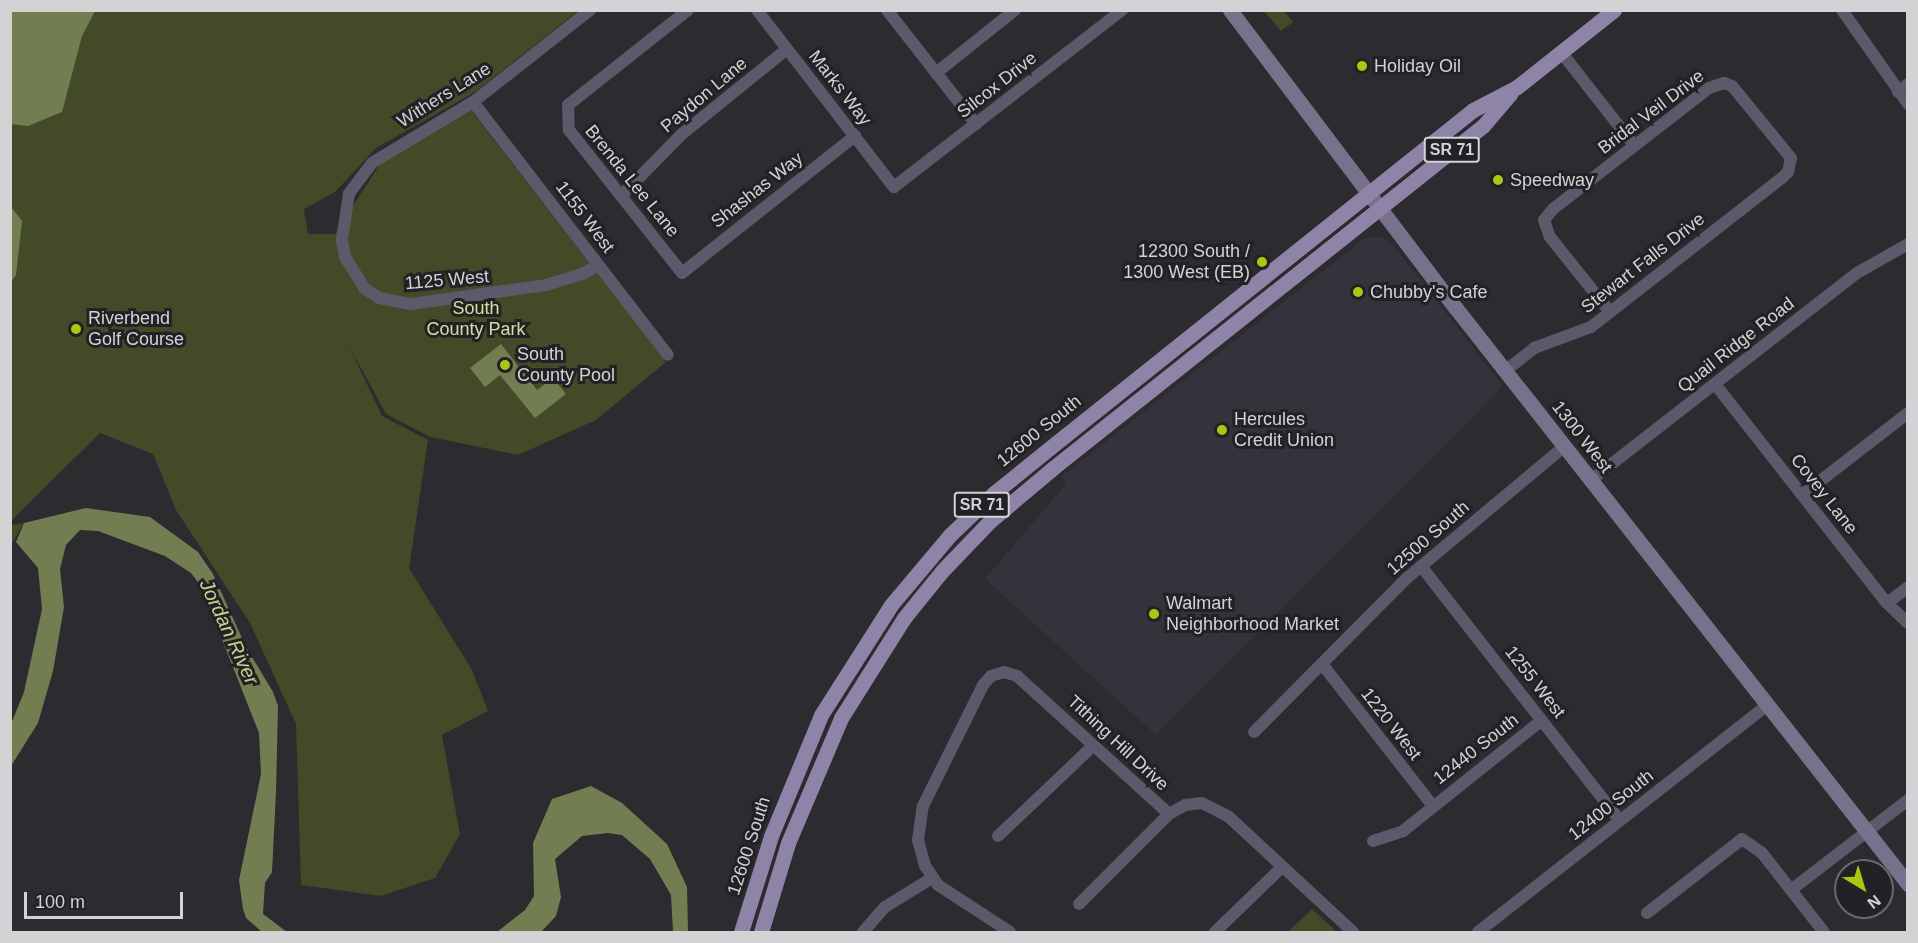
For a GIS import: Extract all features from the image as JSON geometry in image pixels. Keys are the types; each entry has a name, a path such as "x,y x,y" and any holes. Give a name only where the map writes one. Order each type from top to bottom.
{"main road":[{"name":"12600 South","path":"761,933 788,843 841,718 904,618 942,571 990,521 1053,468 1483,126 1517,87 1614,10"},
{"name":"12600 South","path":"741,933 771,837 821,716 854,659 919,570 994,493 1473,110 1517,87"}],"street":[{"name":"Withers Lane","path":"342,227 349,194 372,163 473,102 590,10"},
{"name":"Brenda Lee Lane","path":"682,273 569,130 568,105 688,10"},
{"name":"Marks Way","path":"757,10 894,187"},
{"path":"887,10 976,124"},
{"path":"936,73 1016,10"},
{"name":"Silcox Drive","path":"894,187 1122,10"},
{"name":"1300 West","path":"1230,10 1505,371 1908,884"},
{"path":"1842,10 1903,88 1908,105"},
{"name":"Paydon Lane","path":"621,196 682,134 787,49"},
{"path":"1561,52 1634,145"},
{"name":"Bridal Veil Drive","path":"1610,312 1550,237 1544,220 1634,145 1709,88 1724,83 1739,92 1792,165"},
{"name":"1155 West","path":"473,102 668,355"},
{"name":"Shashas Way","path":"682,273 855,136"},
{"name":"Stewart Falls Drive","path":"1505,371 1534,348 1580,334 1782,178 1792,165"},
{"name":"1125 West","path":"342,227 345,256 354,275 364,288 396,302 444,301 546,285 583,274 598,265"},
{"name":"Quail Ridge Road","path":"1591,480 1857,273 1908,244"},
{"name":"Covey Lane","path":"1715,384 1887,603 1908,624"},
{"path":"1802,495 1908,413"},
{"name":"12500 South","path":"1254,732 1421,566 1565,446"},
{"name":"1255 West","path":"1421,566 1620,821"},
{"path":"1887,603 1908,587"},
{"name":"1220 West","path":"1322,664 1433,806"},
{"name":"Tithing Hill Drive","path":"932,878 918,840 923,806 983,685 996,673 1017,676 1169,814 1194,803 1217,808 1353,933"},
{"name":"12400 South","path":"1478,933 1767,705"},
{"name":"12440 South","path":"1373,841 1403,831 1541,720"},
{"path":"998,836 1094,745"},
{"path":"1791,890 1908,800"},
{"path":"1079,904 1169,814"},
{"path":"1647,913 1742,839 1762,852 1824,933"},
{"path":"1215,933 1282,867"},
{"path":"863,933 885,907 932,878 1010,933"}],"shaded area":[{"path":"1380,237 1392,244 1503,386 1156,735 985,579 1066,484 1062,476 1365,238"}],"green space":[{"name":"Riverbend Golf Course","path":"11,11 578,11 475,92 376,148 335,192 304,209 308,234 335,234 380,164 470,109 666,362 596,420 518,455 430,437 386,414 349,346 382,416 428,440 409,568 472,670 488,711 442,735 460,834 435,878 381,896 301,885 296,724 250,623 176,510 153,454 100,433 11,521"},
{"path":"1264,11 1284,11 1293,22 1281,31"},
{"path":"24,523 11,545 11,525"},
{"path":"1312,909 1337,932 1288,932"}],"water":[{"path":"10,11 95,11 82,36 62,112 28,126 11,124"},
{"path":"11,207 22,221 16,275 11,282"},
{"path":"501,344 537,390 553,378 566,394 535,418 500,375 485,387 470,368"},
{"name":"Jordan River","path":"86,508 150,517 198,552 213,574 246,647 273,692 278,706 276,792 272,872 265,883 263,914 287,932 262,932 246,918 243,909 239,880 261,774 259,733 201,586 191,573 165,556 98,531 80,530 66,545 60,569 64,607 53,671 38,723 11,766 11,724 24,692 42,609 38,568 16,542 24,523"},
{"path":"591,786 622,803 667,844 687,887 688,932 673,932 671,895 650,859 622,835 608,833 582,836 555,859 561,897 556,916 541,932 497,932 525,910 534,896 533,843 552,799"}],"place":[{"name":"Holiday Oil","path":"1362,66"},
{"name":"Speedway","path":"1498,180"},
{"name":"12300 South / 1300 West (EB)","path":"1262,262"},
{"name":"Chubby's Cafe","path":"1358,292"},
{"name":"Riverbend Golf Course","path":"76,329"},
{"name":"South County Pool","path":"505,365"},
{"name":"Hercules Credit Union","path":"1222,430"},
{"name":"Walmart Neighborhood Market","path":"1154,614"}],"park label":[{"name":"South County Park","path":"476,319"}]}
